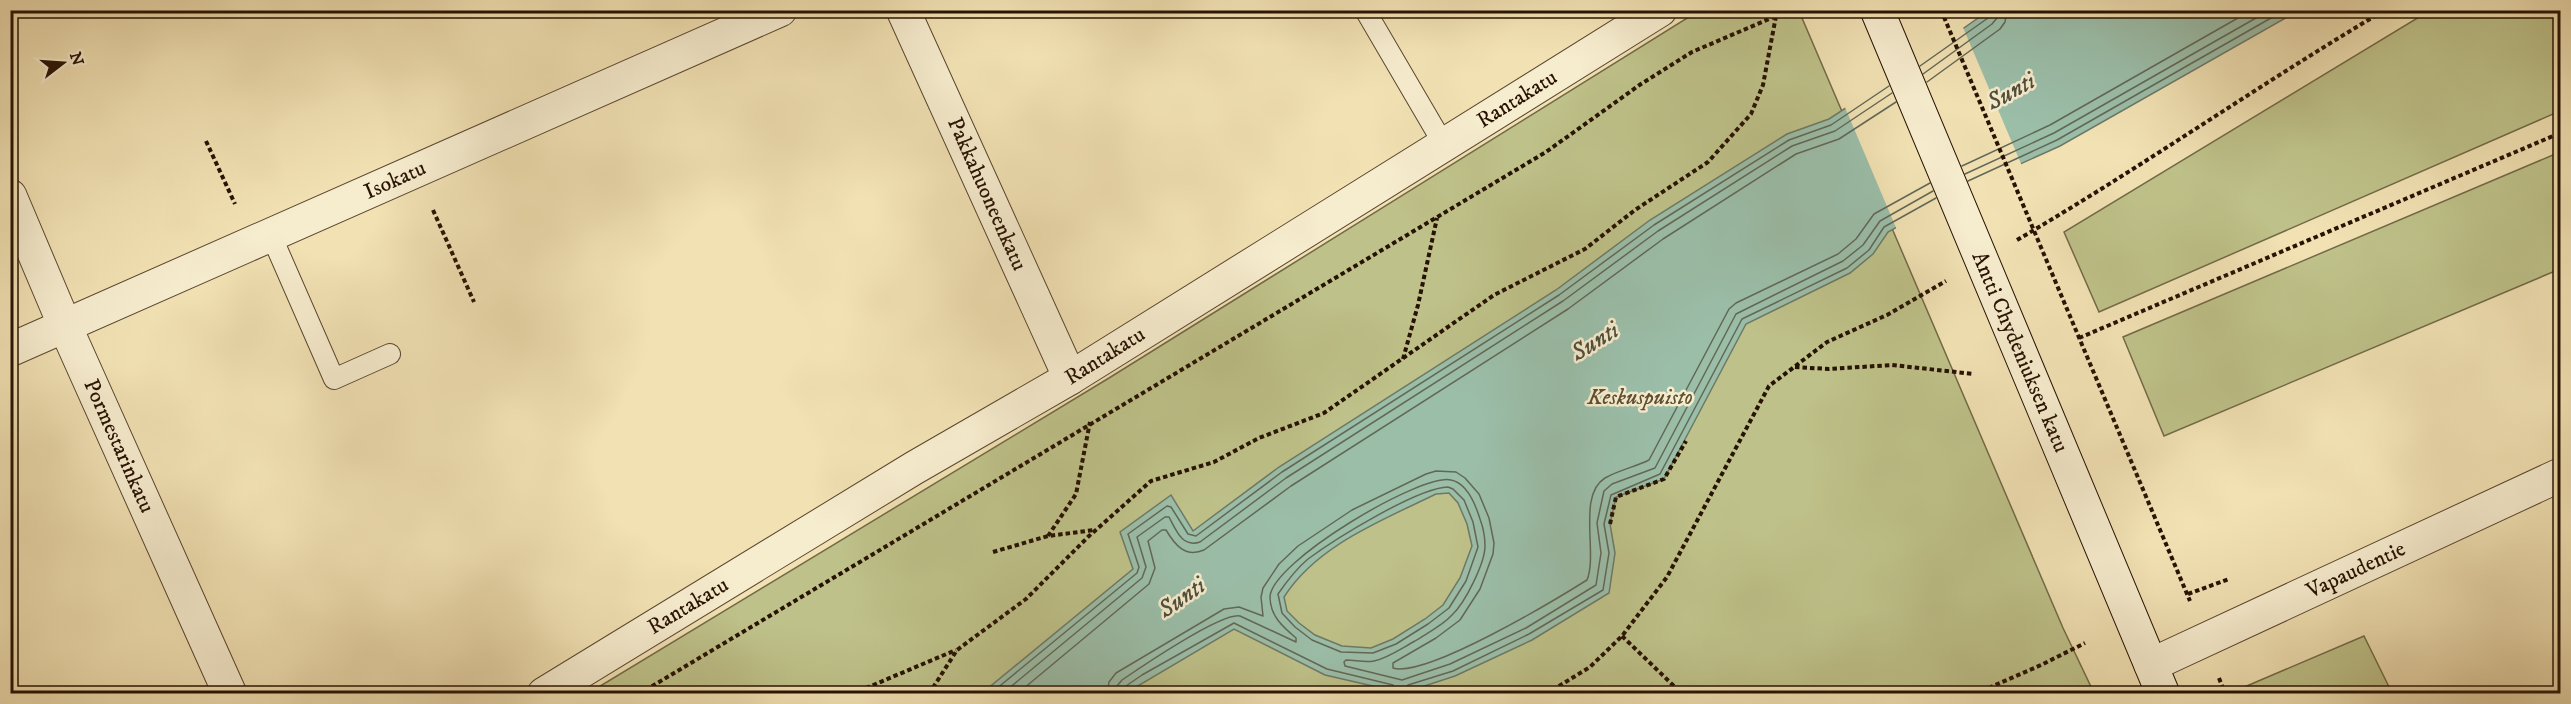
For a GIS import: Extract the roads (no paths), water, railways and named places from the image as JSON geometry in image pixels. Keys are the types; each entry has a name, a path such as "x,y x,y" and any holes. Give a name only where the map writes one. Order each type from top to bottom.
{"street":[{"name":"Isokatu","path":"10,350 780,10"},
{"name":"Pakkahuoneenkatu","path":"903,10 1070,378"},
{"name":"Rantakatu","path":"544,693 904,474 1070,378 1660,10"},
{"name":"Antti Chydeniuksen katu","path":"1877,10 2157,679"},
{"name":"Pormestarinkatu","path":"10,196 65,326 230,693"},
{"name":"Vapaudentie","path":"2157,679 2203,640 2560,475"}],"lane":[{"path":"1365,10 1444,145"},
{"path":"262,239 334,379 390,354"}],"water":[{"name":"Sunti","path":"1988,11 2298,11 2060,146 1965,189 1888,232 1873,254 1850,273 1746,324 1664,479 1616,497 1610,524 1615,553 1609,593 1532,640 1455,676 1403,693 1325,675 1234,629 1126,693 981,694 1133,569 1120,532 1171,495 1193,531 1279,467 1556,290 1650,220 1787,134 1829,119","holes":["1449,493 1458,503 1467,524 1472,546 1460,578 1443,605 1425,619 1393,639 1371,648 1342,646 1315,635 1287,611 1284,597 1298,579 1333,548 1373,524 1436,494"]}],"park label":[{"name":"Keskuspuisto","path":"1640,397"}]}
